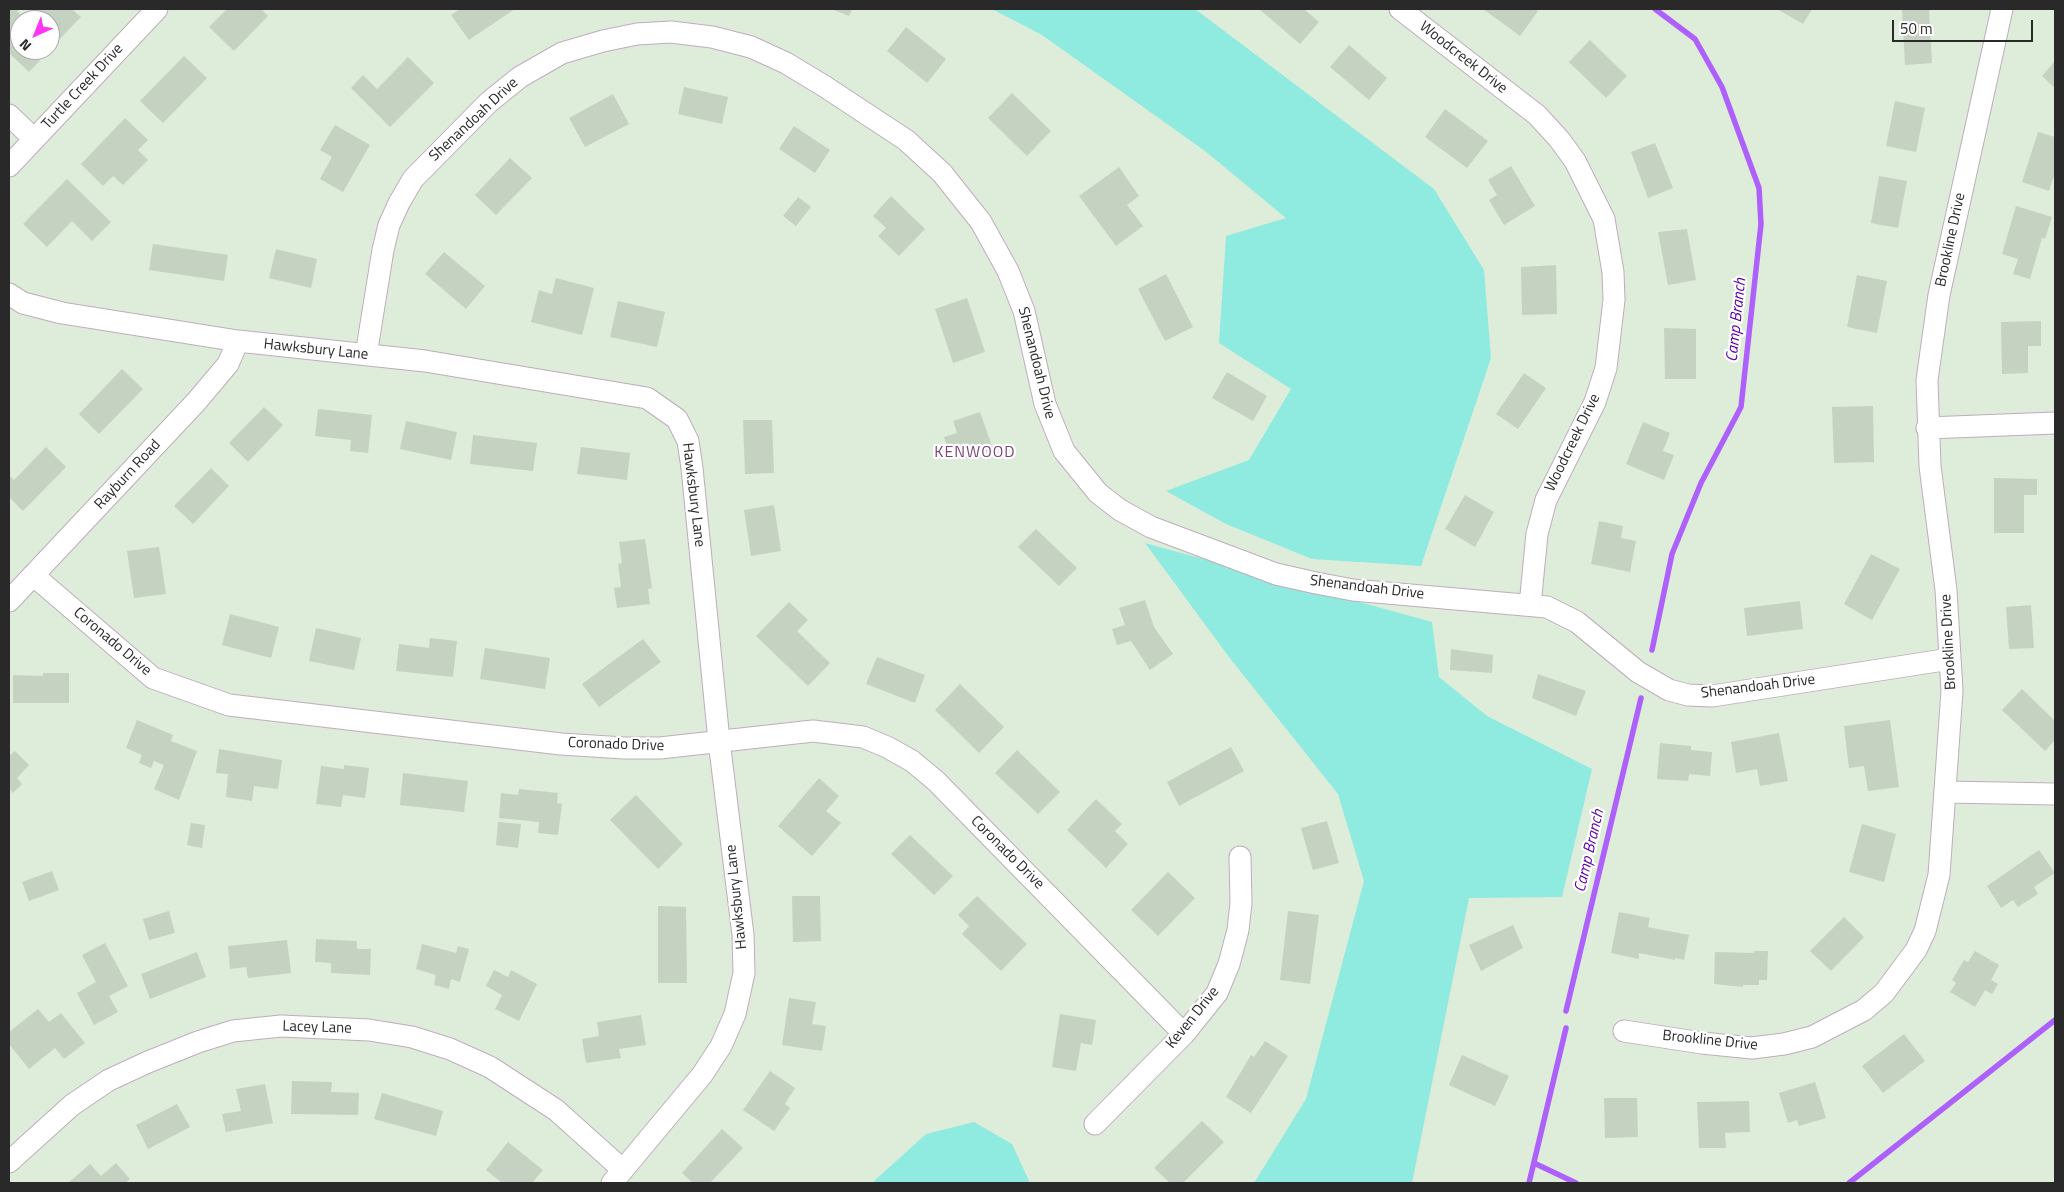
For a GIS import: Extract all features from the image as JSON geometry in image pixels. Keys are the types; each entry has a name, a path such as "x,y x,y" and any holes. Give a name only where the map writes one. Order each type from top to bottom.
{"street":[{"name":"Turtle Creek Drive","path":"9,166 157,9"},
{"name":"Woodcreek Drive","path":"1400,9 1537,115 1559,139 1575,161 1604,219 1613,272 1614,300 1606,368 1595,402 1552,484 1540,518 1530,605"},
{"name":"Brookline Drive","path":"1624,1031 1702,1043 1752,1048 1784,1044 1812,1037 1864,1010 1884,993 1916,950 1925,931 1939,875 1952,691 1946,590 1927,428 1928,380 1933,325 2002,9"},
{"name":"Shenandoah Drive","path":"366,355 383,250 389,225 399,202 413,179 451,138 489,102 520,76 562,53 603,40 637,34 671,32 712,37 751,47 824,86 906,140 942,173 982,222 1008,270 1024,311 1036,356 1044,404 1052,427 1064,451 1098,493 1120,510 1151,527 1276,574 1316,583 1353,590 1547,607 1577,622 1638,672 1669,690 1688,695 1712,696 1950,659"},
{"path":"9,115 34,139"},
{"name":"Hawksbury Lane","path":"9,294 23,302 62,313 238,341 425,361 638,396 647,398 663,407 678,419 688,441 692,468 719,742 744,935 744,973 735,1014 720,1046 702,1075 617,1176"},
{"name":"Rayburn Road","path":"9,602 196,402 228,364 238,341"},
{"path":"1927,428 2055,423"},
{"name":"Coronado Drive","path":"34,575 153,678 229,705 606,747 660,748 812,730 838,732 863,737 887,747 912,761 943,788 1184,1034"},
{"path":"1946,792 2055,794"},
{"name":"Keven Drive","path":"1095,1124 1184,1034 1217,993 1229,964 1238,930 1241,903 1240,857"},
{"name":"Lacey Lane","path":"9,1162 72,1105 108,1080 198,1042 233,1031 281,1026 369,1030 412,1037 450,1049 490,1067 549,1105 617,1176"}],"shaded area":[{"path":"992,9 1195,9 1434,189 1484,270 1491,358 1421,566 1312,559 1226,524 1166,491 1249,460 1291,389 1219,343 1226,236 1286,218 1205,151 1042,35"},
{"path":"1145,543 1432,622 1439,677 1487,716 1592,769 1562,897 1469,898 1412,1183 1254,1183 1306,1099 1364,881 1338,794 1229,657"},
{"path":"974,1122 1012,1144 1030,1183 872,1183 926,1134"}],"building":[{"path":"9,9 20,9 10,10 9,53"},
{"path":"72,9 81,17 60,39 60,10 40,10"},
{"path":"227,9 261,9 268,16 234,51 209,27"},
{"path":"460,9 515,9 469,40 451,15"},
{"path":"831,9 852,9 849,16"},
{"path":"1259,9 1304,9 1319,22 1300,44"},
{"path":"1483,9 1534,9 1538,11 1520,36"},
{"path":"1777,9 1812,9 1803,24"},
{"path":"1902,9 1929,9 1932,63 1905,65"},
{"path":"906,27 946,59 927,83 887,51"},
{"path":"1590,40 1627,76 1606,98 1569,62"},
{"path":"1349,45 1387,78 1369,100 1330,67"},
{"path":"184,56 207,78 163,123 140,101"},
{"path":"408,57 434,83 390,127 351,88 363,75 377,89"},
{"path":"16,60 40,60 29,72"},
{"path":"2055,61 2055,88 2042,76"},
{"path":"684,87 728,97 722,124 678,114"},
{"path":"1012,93 1051,131 1027,156 988,118"},
{"path":"613,94 629,124 585,147 569,118"},
{"path":"1895,101 1925,108 1916,152 1886,146"},
{"path":"1445,109 1488,141 1467,168 1425,137"},
{"path":"125,118 148,140 138,150 148,160 123,185 113,176 103,186 81,164"},
{"path":"335,125 370,145 343,192 320,179 332,157 320,150"},
{"path":"794,126 830,150 815,173 779,149"},
{"path":"2038,132 2055,137 2055,173 2049,191 2022,182"},
{"path":"1655,143 1673,188 1648,198 1631,152"},
{"path":"510,158 532,178 496,215 475,195"},
{"path":"1511,166 1535,206 1504,225 1489,200 1497,195 1488,180"},
{"path":"1119,167 1139,196 1127,205 1143,226 1116,246 1079,196"},
{"path":"1879,176 1907,181 1898,228 1871,223"},
{"path":"67,179 111,222 92,241 72,221 47,247 23,224"},
{"path":"891,196 925,229 899,256 878,236 886,228 873,216"},
{"path":"798,197 811,207 796,226 783,216"},
{"path":"2016,206 2052,217 2045,239 2042,238 2030,279 2013,274 2018,259 2002,254"},
{"path":"1687,229 1696,280 1668,285 1658,232"},
{"path":"153,244 228,255 224,281 149,270"},
{"path":"276,249 317,259 311,288 269,278"},
{"path":"444,252 485,286 466,309 425,274"},
{"path":"1556,265 1557,314 1522,315 1521,267"},
{"path":"1166,274 1193,327 1165,341 1138,289"},
{"path":"1857,275 1887,281 1877,333 1847,327"},
{"path":"556,278 594,288 582,335 531,322 539,290 552,294"},
{"path":"967,298 985,352 953,363 935,309"},
{"path":"618,301 665,312 657,347 610,337"},
{"path":"2041,321 2041,346 2028,346 2028,373 2002,374 2001,322"},
{"path":"1664,328 1696,329 1696,379 1665,379"},
{"path":"122,369 143,389 99,434 79,414"},
{"path":"1227,372 1267,396 1253,421 1212,398"},
{"path":"1524,373 1546,388 1518,429 1496,414"},
{"path":"1873,406 1874,462 1834,463 1832,407"},
{"path":"264,407 283,425 248,462 229,443"},
{"path":"318,409 372,415 368,453 350,451 351,440 315,436"},
{"path":"980,412 993,449 965,459 962,450 950,454 944,437 957,433 953,421"},
{"path":"743,420 772,420 774,473 745,474"},
{"path":"406,421 457,432 451,460 400,449"},
{"path":"1643,422 1670,433 1663,451 1674,455 1664,480 1626,464"},
{"path":"473,435 537,443 533,471 470,464"},
{"path":"46,447 66,467 23,511 9,497 9,475 14,480"},
{"path":"581,447 630,453 627,480 577,474"},
{"path":"211,468 229,486 193,524 174,506"},
{"path":"1994,478 2037,479 2037,495 2024,495 2024,533 1994,533"},
{"path":"1465,495 1494,512 1475,547 1445,529"},
{"path":"774,505 781,551 751,556 744,510"},
{"path":"1599,521 1623,526 1621,538 1636,541 1630,572 1591,564"},
{"path":"1036,529 1077,568 1059,586 1018,547"},
{"path":"645,539 652,588 648,589 650,604 617,608 614,588 621,587 618,564 622,563 619,542"},
{"path":"159,547 166,594 134,598 127,551"},
{"path":"1871,554 1900,569 1872,620 1844,604"},
{"path":"1145,600 1154,627 1173,654 1150,670 1131,641 1117,645 1112,629 1125,625 1119,608"},
{"path":"1800,601 1803,629 1747,636 1744,608"},
{"path":"789,602 808,620 797,631 830,663 808,686 756,636"},
{"path":"2031,605 2034,648 2009,649 2006,607"},
{"path":"230,614 279,627 271,658 222,645"},
{"path":"316,628 361,638 354,670 309,661"},
{"path":"430,638 457,641 453,677 396,671 399,644 429,648"},
{"path":"643,639 661,662 599,707 582,684"},
{"path":"485,648 550,658 545,689 480,679"},
{"path":"1451,649 1493,655 1492,673 1450,670"},
{"path":"877,657 925,675 915,703 866,684"},
{"path":"43,673 69,673 69,703 13,703 13,675 43,676"},
{"path":"1538,674 1586,691 1576,716 1532,698"},
{"path":"960,684 1004,727 979,753 935,710"},
{"path":"2022,689 2055,721 2055,740 2045,751 2002,710"},
{"path":"137,720 173,735 171,741 197,751 179,800 154,789 164,765 154,761 151,768 139,763 142,755 126,748"},
{"path":"1890,720 1899,787 1868,791 1864,766 1849,768 1844,726"},
{"path":"1779,733 1788,781 1760,786 1757,769 1736,773 1731,742"},
{"path":"1660,743 1691,746 1691,750 1712,752 1710,776 1689,774 1688,781 1657,779"},
{"path":"1231,747 1244,771 1179,806 1167,782"},
{"path":"219,749 282,760 278,789 254,786 252,801 226,797 228,774 216,773"},
{"path":"1017,750 1060,792 1038,814 995,773"},
{"path":"15,751 29,765 17,778 22,784 13,793 9,788 9,756"},
{"path":"344,765 369,768 365,798 343,795 341,807 316,804 321,766 344,769"},
{"path":"403,773 468,781 464,812 400,805"},
{"path":"819,778 839,796 826,811 841,823 812,856 778,826"},
{"path":"519,789 558,793 557,803 562,804 558,835 538,833 539,822 499,818 501,793 518,795"},
{"path":"636,795 683,844 658,869 610,820"},
{"path":"1096,799 1122,824 1115,831 1128,844 1106,868 1067,830"},
{"path":"1327,821 1339,863 1313,870 1301,828"},
{"path":"498,822 521,824 518,848 496,845"},
{"path":"191,823 205,825 202,848 187,845"},
{"path":"1862,824 1896,834 1884,882 1849,872"},
{"path":"910,835 953,876 934,895 891,854"},
{"path":"2039,850 2055,873 2034,887 2038,894 2018,907 2013,900 2001,908 1987,886"},
{"path":"52,871 59,890 29,901 22,882"},
{"path":"1168,872 1195,898 1158,936 1131,910"},
{"path":"792,896 820,896 821,941 793,942"},
{"path":"977,896 1027,944 1001,971 962,934 969,926 958,915"},
{"path":"658,906 686,907 687,983 658,983"},
{"path":"169,911 175,933 149,940 143,919"},
{"path":"1288,911 1319,915 1310,984 1280,980"},
{"path":"1619,912 1650,918 1648,927 1689,935 1684,960 1639,953 1639,959 1611,953"},
{"path":"1844,917 1864,937 1831,971 1810,951"},
{"path":"1513,925 1523,948 1481,971 1469,945"},
{"path":"316,939 357,941 357,949 371,949 370,975 331,973 331,963 315,962"},
{"path":"287,940 291,973 248,978 246,967 230,969 228,946"},
{"path":"105,943 128,986 109,996 118,1012 94,1025 77,993 96,982 82,955"},
{"path":"422,944 456,953 458,946 469,949 460,982 451,979 449,989 434,985 436,975 416,969"},
{"path":"1754,951 1768,951 1767,980 1759,980 1759,985 1743,985 1743,987 1714,984 1715,952 1754,953"},
{"path":"1975,951 1999,965 1991,980 1998,984 1992,994 1985,990 1975,1007 1950,992 1956,983 1952,980 1964,960 1968,962"},
{"path":"197,952 206,977 150,999 141,974"},
{"path":"494,970 508,977 511,970 537,984 519,1021 495,1009 502,995 486,986"},
{"path":"789,998 816,1002 812,1024 826,1026 822,1051 782,1045"},
{"path":"38,1009 49,1022 61,1013 85,1043 64,1059 55,1048 29,1069 9,1044 9,1032"},
{"path":"1060,1014 1096,1020 1092,1045 1081,1043 1076,1071 1052,1067"},
{"path":"641,1015 646,1045 619,1049 621,1058 586,1063 582,1039 599,1036 597,1022"},
{"path":"1904,1034 1925,1061 1883,1093 1862,1066"},
{"path":"1265,1041 1288,1056 1251,1113 1226,1097 1251,1055 1254,1057"},
{"path":"1462,1055 1509,1076 1495,1106 1449,1085"},
{"path":"770,1071 795,1088 785,1104 790,1108 774,1131 743,1110"},
{"path":"292,1081 332,1082 331,1092 359,1093 358,1115 291,1114"},
{"path":"1815,1082 1826,1118 1799,1126 1797,1120 1788,1123 1779,1093"},
{"path":"265,1084 273,1123 226,1132 222,1114 241,1111 236,1089"},
{"path":"382,1093 443,1111 436,1136 374,1119"},
{"path":"1604,1098 1637,1098 1638,1137 1605,1138"},
{"path":"1749,1101 1750,1132 1725,1133 1726,1148 1699,1148 1697,1102"},
{"path":"177,1104 190,1127 148,1149 136,1125"},
{"path":"1202,1121 1224,1142 1183,1183 1170,1183 1154,1168"},
{"path":"722,1129 743,1148 710,1183 693,1183 682,1173"},
{"path":"508,1142 543,1170 532,1183 502,1183 486,1170"},
{"path":"116,1163 130,1179 125,1183 68,1183 90,1164 101,1176"}],"waterway":[{"name":"Camp Branch","path":"1652,650 1672,554 1701,483 1741,407 1761,224 1759,188 1722,87 1695,39 1655,9"},
{"name":"Camp Branch","path":"1566,1011 1641,698"},
{"path":"1849,1183 2055,1020"},
{"name":"Camp Branch","path":"1529,1183 1566,1028"},
{"path":"1534,1163 1576,1183"}],"district":[{"name":"KENWOOD","path":"975,453"}]}
